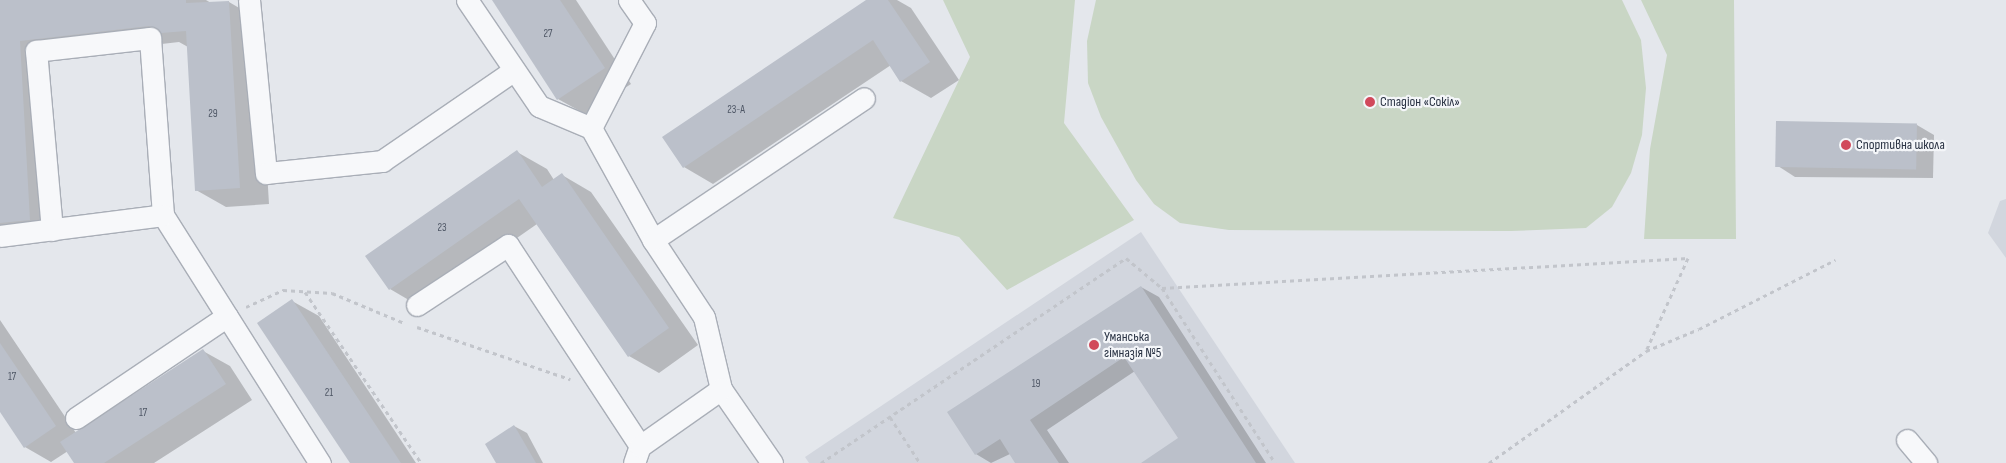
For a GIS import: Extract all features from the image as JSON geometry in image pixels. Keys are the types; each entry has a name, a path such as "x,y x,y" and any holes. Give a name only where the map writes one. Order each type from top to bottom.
{"street":[{"path":"249,0 266,173 382,161 513,71"},
{"path":"467,0 513,71 539,106 591,128 653,240 704,317 720,389 772,463"},
{"path":"591,128 644,23 629,0"},
{"path":"52,230 36,50 150,38 163,215 320,463"},
{"path":"653,240 864,98"},
{"path":"0,236 163,215"},
{"path":"417,305 508,245 637,455 720,389"},
{"path":"76,418 227,316"},
{"path":"1907,440 1926,463"}],"path":[{"path":"821,463 1126,258 1162,288 1275,463"},
{"path":"1162,288 1688,258 1646,351"},
{"path":"1490,463 1646,351 1699,329 1835,260"},
{"path":"227,316 283,290 332,292 389,318 569,379 576,386"},
{"path":"304,291 421,463"},
{"path":"890,417 920,463"}],"shaded area":[{"path":"2006,199 2006,258 1988,233 2000,201"},
{"name":"Уманська гімназія №5","path":"1141,232 1295,463 809,463 805,457"}],"green space":[{"path":"943,0 1075,0 1064,123 1134,220 1007,290 959,237 893,218 970,57"},
{"name":"Стадіон «Сокіл»","path":"1096,0 1622,0 1641,40 1646,88 1642,135 1631,173 1612,207 1586,228 1511,231 1229,230 1180,223 1154,204 1136,180 1101,117 1088,83 1087,41"},
{"path":"1641,0 1734,0 1736,239 1644,239 1650,149 1667,55"}],"building":[{"path":"0,0 186,0 186,3 229,1 240,188 195,191 186,31 161,33 149,26 20,41 30,220 0,223"},
{"path":"492,0 560,0 605,68 557,100"},
{"path":"866,0 888,0 930,62 900,82 873,40 683,168 662,137"},
{"name":"Спортивна школа","path":"1776,121 1917,123 1916,169 1775,167"},
{"path":"517,150 542,187 562,173 669,328 628,357 519,199 389,290 365,256"},
{"path":"1141,286 1256,463 1141,463 1178,438 1124,357 1030,420 1059,463 1015,463 1000,439 975,455 947,412"},
{"path":"292,299 401,463 350,463 257,323"},
{"path":"0,343 56,426 24,448 0,412"},
{"path":"203,349 226,384 104,463 74,463 60,442"},
{"path":"514,425 536,463 496,463 485,444"}],"place":[{"name":"Стадіон «Сокіл»","path":"1370,102"},
{"name":"Спортивна школа","path":"1846,145"},
{"name":"Уманська гімназія №5","path":"1094,345"}]}
